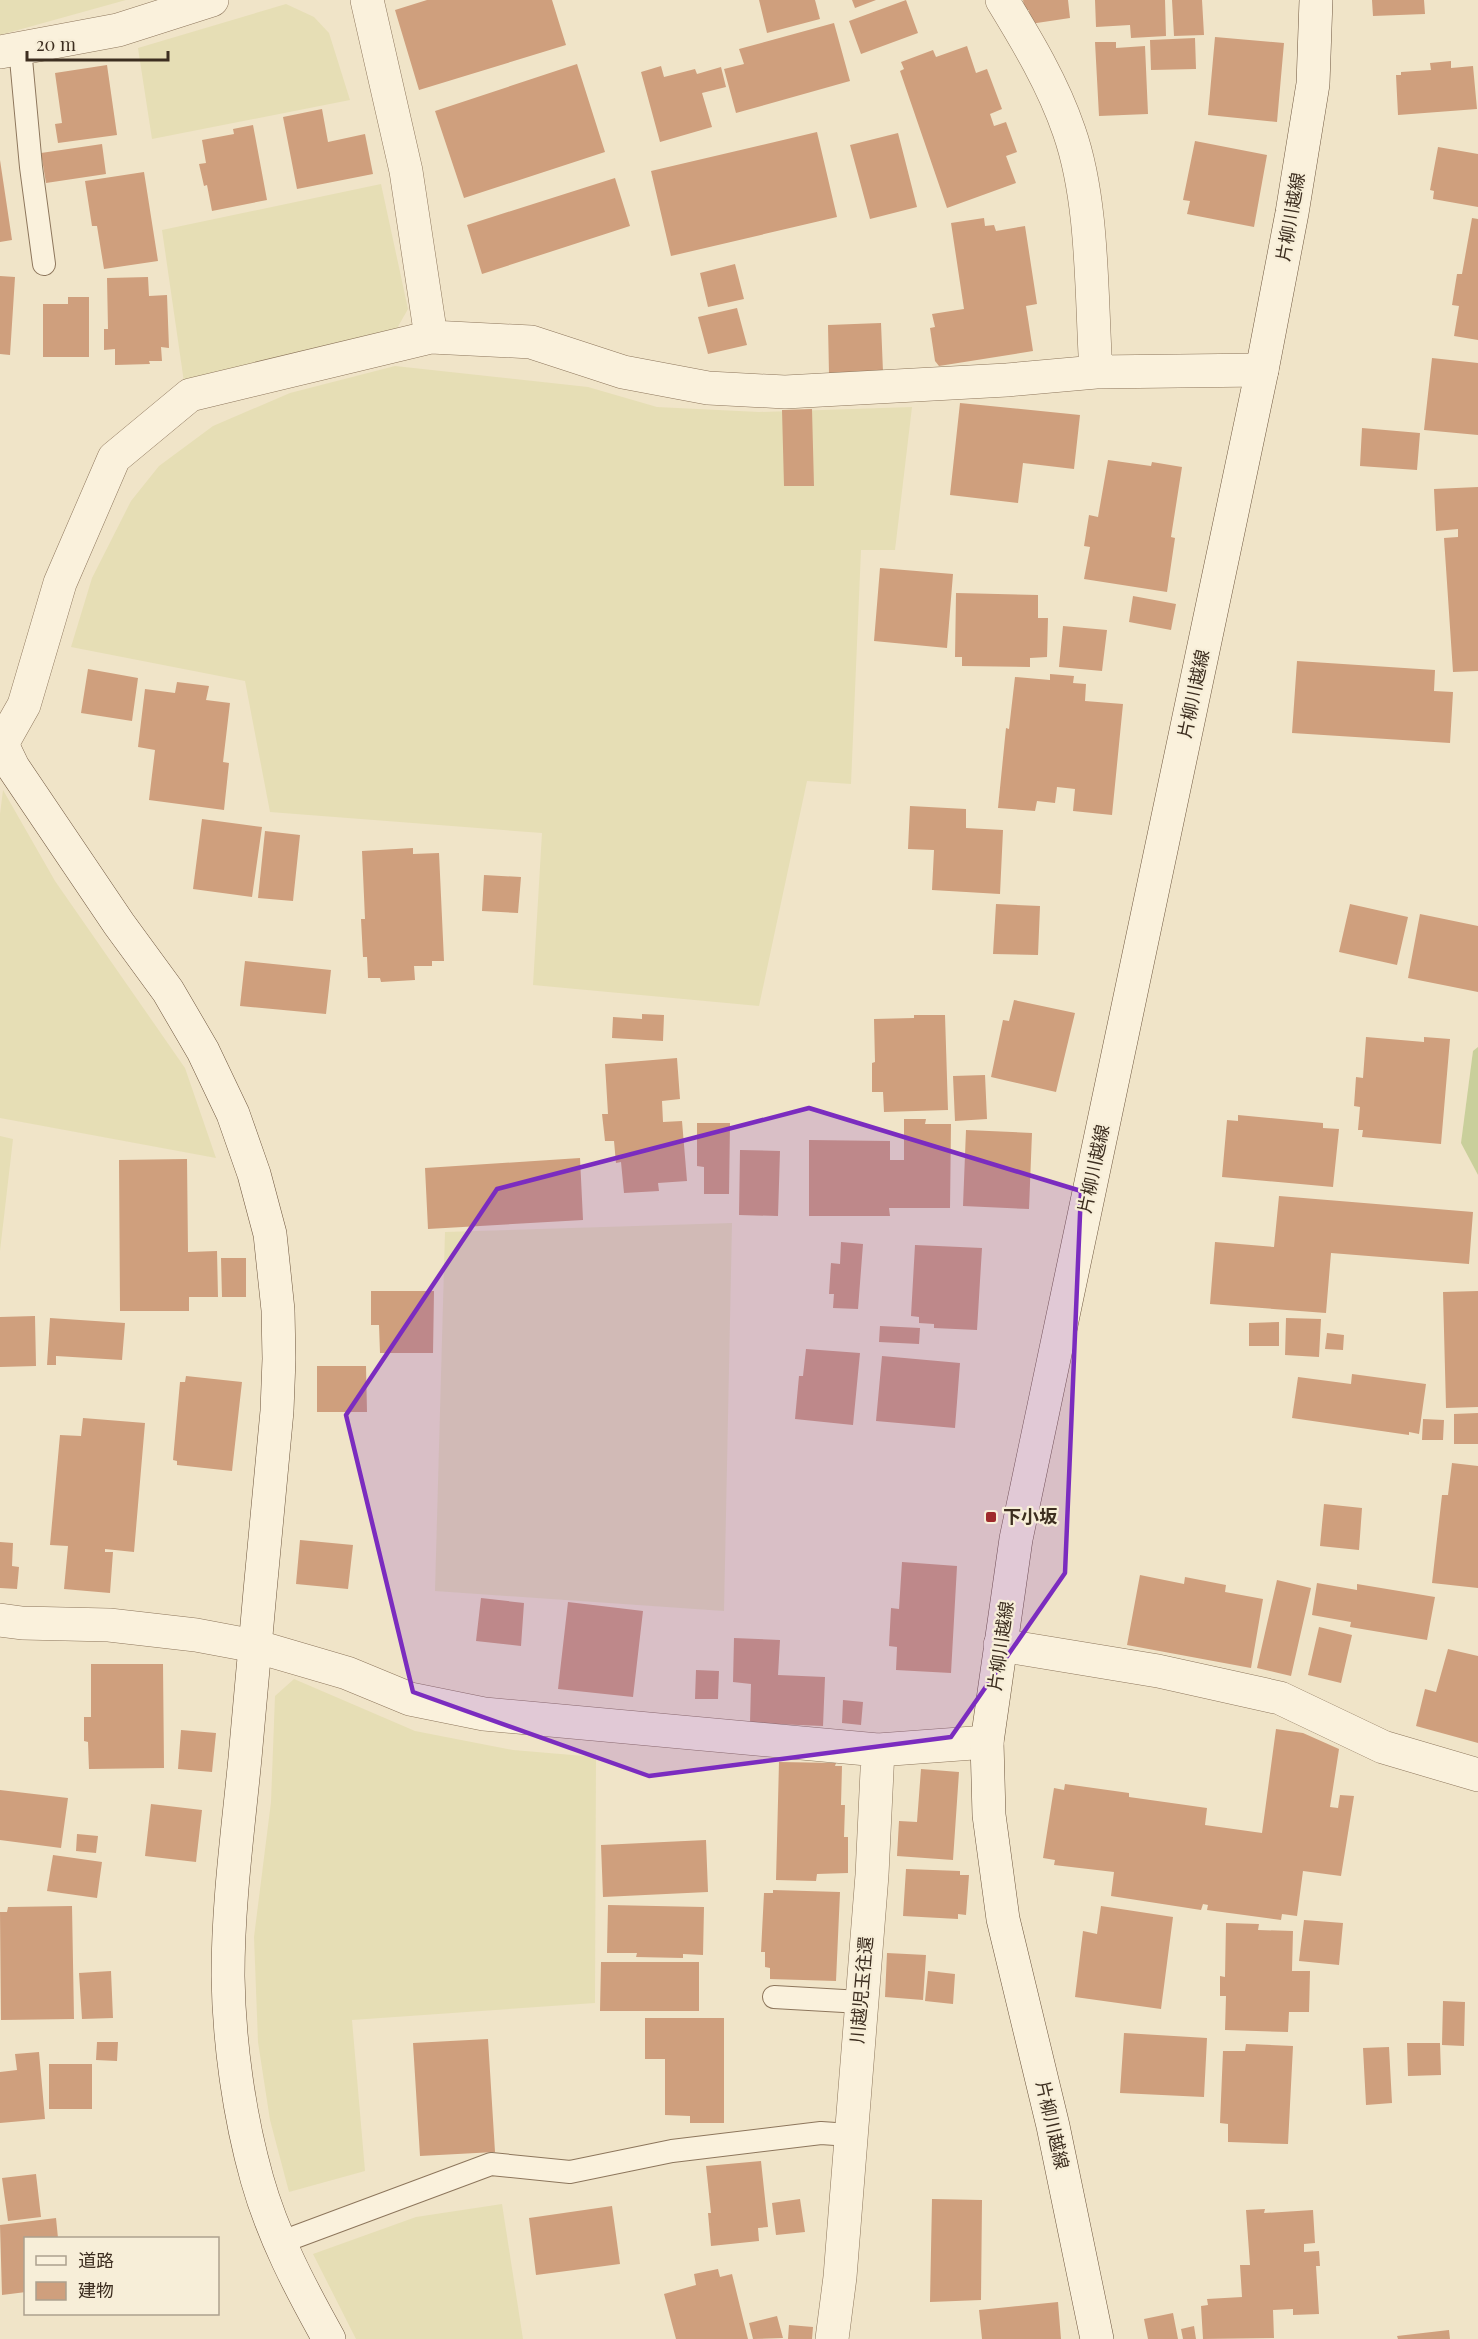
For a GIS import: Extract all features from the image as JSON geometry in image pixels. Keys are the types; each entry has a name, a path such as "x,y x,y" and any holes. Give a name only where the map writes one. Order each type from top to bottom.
{"street":[{"path":"10,50 118,30 212,0"},
{"path":"367,0 406,171 431,337"},
{"path":"1002,0 1035,53 1069,131 1086,199 1096,372"},
{"name":"片柳川越線","path":"1097,2339 1053,2126 1003,1919 989,1815 987,1742 1016,1539 1293,213 1312,84 1316,0"},
{"path":"329,2339 292,2272 279,2243 257,2179 242,2113 235,2066 228,1977 234,1881 277,1411 278,1310 270,1234 257,1184 233,1114 203,1051 168,991 119,924 4,754 24,705 60,583 114,458 190,395 431,337 531,342 623,372 708,388 785,392 1007,380 1096,372 1262,370"},
{"path":"0,1620 22,1623 109,1625 196,1635 255,1646 347,1673 410,1700 484,1714 878,1750 987,1742"},
{"path":"1000,1645 1158,1671 1280,1698 1383,1747 1478,1775"},
{"name":"川越児玉往還","path":"832,2339 840,2277 872,1875 878,1750"}],"lane":[{"path":"10,50 31,167 44,264"},
{"path":"774,1997 861,2002"},
{"path":"279,2243 491,2164 570,2172 683,2150 821,2133 850,2135"}],"highlighted area":[{"path":"809,1108 1081,1191 1065,1573 951,1737 649,1776 413,1692 346,1415 497,1189"}],"shaded area":[{"path":"0,0 126,0 0,35"},
{"path":"286,4 314,17 329,33 350,100 152,139 138,48"},
{"path":"381,184 408,309 392,337 185,389 162,230"},
{"path":"395,366 588,387 657,407 759,412 912,407 895,550 861,550 851,784 807,781 759,1006 533,985 542,833 270,812 245,681 71,647 92,578 131,501 159,466 213,426 290,393"},
{"path":"3,790 55,881 185,1068 216,1158 0,1118 0,814"},
{"path":"0,1136 13,1139 0,1251"},
{"path":"732,1223 724,1611 435,1591 445,1232"},
{"path":"294,1679 415,1731 513,1750 596,1757 595,2003 352,2020 365,2171 289,2192 270,2120 258,2042 254,1937 271,1802 275,1696"},
{"path":"502,2204 523,2339 356,2339 313,2254 416,2217"}],"green space":[{"path":"1478,1047 1478,1175 1461,1143 1473,1051"}],"building":[{"path":"427,0 552,0 566,45 419,90 395,10"},
{"path":"759,0 815,0 820,19 767,33"},
{"path":"852,0 876,0 855,8"},
{"path":"906,0 918,33 861,54 849,21"},
{"path":"1023,0 1068,0 1070,18 1030,24 1029,10 1025,11"},
{"path":"1095,0 1165,0 1166,36 1131,38 1130,25 1096,27"},
{"path":"1172,0 1202,0 1204,35 1174,36"},
{"path":"1372,0 1424,0 1425,14 1373,16"},
{"path":"834,23 850,81 736,113 724,69 744,64 739,49"},
{"path":"1215,37 1284,43 1277,122 1208,115"},
{"path":"1195,38 1196,69 1151,70 1150,40"},
{"path":"1095,42 1116,42 1116,48 1145,46 1148,114 1099,116"},
{"path":"967,46 976,73 987,69 1002,109 990,114 994,126 1006,122 1017,152 1006,156 1016,183 947,208 900,71 904,69 901,62 933,50 936,57"},
{"path":"1451,61 1451,68 1473,66 1477,109 1398,115 1396,75 1401,75 1401,72 1431,70 1430,63"},
{"path":"577,64 605,152 464,198 435,111"},
{"path":"107,65 117,135 58,143 55,124 62,123 55,73"},
{"path":"661,66 664,77 695,69 697,74 721,67 726,87 702,93 712,127 660,142 641,72"},
{"path":"322,109 328,142 365,134 373,174 297,189 283,117"},
{"path":"253,125 267,200 212,211 207,185 204,186 199,164 206,163 202,140 234,134 233,129"},
{"path":"817,132 837,217 671,256 651,171"},
{"path":"898,133 917,207 870,219 850,145"},
{"path":"1195,141 1267,155 1254,227 1187,214 1190,201 1183,200"},
{"path":"102,144 106,174 46,183 41,153"},
{"path":"1438,147 1478,154 1478,207 1433,199 1434,191 1430,190"},
{"path":"0,160 12,240 0,242"},
{"path":"144,172 158,261 104,269 97,226 92,226 85,181"},
{"path":"615,178 630,226 482,274 467,225"},
{"path":"984,218 985,226 994,225 996,231 1025,226 1037,304 1026,306 1033,351 939,366 935,361 930,328 935,327 932,314 964,309 951,223"},
{"path":"1472,218 1478,219 1478,340 1454,336 1459,306 1452,305 1457,274 1462,274"},
{"path":"735,264 744,299 708,307 700,273"},
{"path":"0,276 15,277 10,355 0,354"},
{"path":"148,277 149,296 167,295 169,348 161,347 162,361 149,361 150,364 115,365 115,349 104,350 104,329 108,329 107,278"},
{"path":"68,297 89,297 89,357 43,357 43,304 68,304"},
{"path":"737,308 747,345 708,354 698,317"},
{"path":"881,323 883,372 829,374 828,325"},
{"path":"1432,358 1478,363 1478,435 1424,430"},
{"path":"960,403 1080,415 1074,469 1023,463 1018,503 950,495"},
{"path":"812,409 814,486 784,486 782,410"},
{"path":"1362,428 1420,433 1417,470 1360,466"},
{"path":"1108,460 1151,466 1152,462 1182,467 1171,537 1175,538 1167,592 1084,579 1090,547 1084,546 1089,515 1098,517"},
{"path":"1478,487 1478,671 1453,672 1444,538 1458,537 1458,529 1436,531 1434,489"},
{"path":"880,568 953,574 947,648 874,641"},
{"path":"956,593 1038,595 1038,618 1048,618 1047,657 1030,658 1030,667 962,666 962,657 955,657"},
{"path":"1133,596 1176,604 1171,630 1129,622"},
{"path":"1063,626 1107,630 1102,671 1059,667"},
{"path":"1297,661 1435,670 1434,691 1453,692 1450,743 1292,733"},
{"path":"88,669 138,678 132,721 81,713"},
{"path":"1050,674 1074,676 1073,683 1086,684 1085,701 1123,704 1112,815 1073,811 1075,789 1057,787 1055,803 1037,801 1035,811 998,808 1006,728 1009,729 1015,677 1050,680"},
{"path":"177,682 209,686 206,700 230,703 223,762 229,763 224,810 149,800 155,750 138,747 145,689 175,693"},
{"path":"910,806 966,809 966,828 1003,830 1000,894 932,890 934,850 908,849"},
{"path":"202,819 262,827 252,897 193,889"},
{"path":"265,831 300,835 293,901 258,898"},
{"path":"413,848 413,854 439,853 444,961 432,961 432,966 414,966 415,980 381,982 380,978 368,978 367,957 363,957 361,919 365,919 362,851"},
{"path":"484,875 521,877 518,913 482,911"},
{"path":"996,904 1040,906 1038,955 993,954"},
{"path":"1350,904 1408,917 1397,965 1339,952"},
{"path":"1420,914 1478,926 1478,992 1408,978"},
{"path":"245,961 331,970 326,1014 240,1006"},
{"path":"1014,1000 1075,1013 1056,1092 991,1077 1003,1020 1009,1021"},
{"path":"642,1014 664,1015 663,1041 612,1038 613,1017 642,1019"},
{"path":"914,1015 945,1015 948,1110 884,1112 883,1092 872,1092 872,1063 875,1062 874,1019 914,1018"},
{"path":"1366,1037 1424,1042 1424,1037 1450,1039 1441,1144 1362,1137 1363,1130 1358,1130 1360,1107 1354,1106 1356,1077 1363,1078"},
{"path":"677,1058 680,1099 662,1101 663,1122 682,1121 687,1181 658,1183 659,1191 624,1193 621,1162 616,1163 614,1141 605,1141 602,1114 608,1114 605,1064"},
{"path":"985,1075 987,1119 955,1121 953,1076"},
{"path":"1238,1115 1323,1123 1323,1128 1339,1129 1333,1187 1222,1177 1227,1120 1238,1121"},
{"path":"904,1119 926,1119 925,1124 951,1124 950,1208 889,1208 890,1216 809,1216 809,1140 890,1141 890,1160 904,1160"},
{"path":"697,1123 730,1123 729,1194 704,1194 704,1167 697,1166"},
{"path":"966,1130 1032,1133 1029,1209 963,1206"},
{"path":"740,1150 780,1151 778,1216 739,1215"},
{"path":"580,1158 583,1220 428,1229 425,1168"},
{"path":"187,1159 188,1252 217,1251 218,1297 189,1297 189,1311 120,1311 119,1160"},
{"path":"1279,1196 1473,1212 1469,1264 1331,1253 1326,1313 1210,1304 1215,1242 1274,1247"},
{"path":"841,1242 863,1244 858,1309 833,1308 834,1294 829,1294 831,1263 840,1264"},
{"path":"915,1245 982,1248 977,1330 934,1328 934,1324 919,1323 919,1317 911,1316"},
{"path":"221,1258 246,1258 246,1297 222,1297"},
{"path":"371,1291 434,1291 433,1353 380,1353 379,1325 371,1325"},
{"path":"1478,1291 1478,1407 1446,1408 1443,1292"},
{"path":"35,1316 36,1366 0,1367 0,1317"},
{"path":"50,1318 125,1323 122,1360 56,1356 56,1365 47,1365"},
{"path":"1286,1318 1321,1319 1319,1357 1285,1355"},
{"path":"1279,1322 1279,1346 1249,1346 1249,1323"},
{"path":"880,1326 920,1328 919,1344 879,1342"},
{"path":"1327,1333 1344,1335 1343,1350 1325,1349"},
{"path":"806,1349 860,1353 853,1425 795,1419 799,1376 803,1376"},
{"path":"882,1356 960,1363 955,1428 876,1421"},
{"path":"317,1366 366,1366 367,1412 317,1412"},
{"path":"1352,1374 1426,1384 1419,1434 1409,1432 1409,1435 1292,1418 1298,1377 1351,1384"},
{"path":"186,1376 242,1382 232,1471 177,1465 177,1461 173,1460 180,1382 185,1382"},
{"path":"1478,1413 1478,1444 1454,1444 1454,1414"},
{"path":"83,1418 145,1423 134,1552 105,1549 105,1552 113,1552 110,1593 64,1589 68,1546 50,1545 60,1435 81,1436"},
{"path":"1423,1419 1444,1420 1443,1440 1422,1440"},
{"path":"1452,1463 1478,1466 1478,1588 1432,1583 1442,1495 1448,1495"},
{"path":"1324,1504 1362,1508 1359,1550 1320,1546"},
{"path":"300,1540 353,1545 348,1589 296,1584"},
{"path":"0,1542 13,1543 12,1566 19,1567 17,1589 0,1588"},
{"path":"902,1562 957,1566 951,1673 896,1670 897,1647 889,1646 891,1608 899,1609"},
{"path":"1140,1575 1184,1584 1185,1577 1226,1585 1225,1592 1263,1599 1251,1668 1127,1645"},
{"path":"1277,1580 1311,1588 1291,1676 1257,1668"},
{"path":"1317,1583 1357,1590 1357,1584 1435,1597 1427,1640 1350,1627 1351,1622 1312,1615"},
{"path":"481,1598 524,1603 521,1646 476,1641"},
{"path":"568,1602 643,1611 633,1697 558,1689"},
{"path":"1319,1627 1352,1635 1341,1683 1308,1675"},
{"path":"734,1638 780,1640 778,1675 825,1677 823,1726 750,1723 751,1684 733,1682"},
{"path":"1448,1649 1478,1656 1478,1743 1416,1726 1425,1689 1436,1692"},
{"path":"91,1664 163,1664 164,1768 89,1769 88,1742 84,1741 84,1717 91,1717"},
{"path":"696,1670 719,1671 718,1699 695,1699"},
{"path":"843,1700 863,1702 861,1725 842,1723"},
{"path":"1276,1729 1303,1733 1339,1749 1330,1807 1338,1808 1340,1795 1354,1796 1341,1876 1303,1871 1297,1916 1282,1914 1281,1920 1207,1910 1208,1905 1203,1904 1201,1910 1111,1896 1114,1872 1054,1865 1055,1860 1043,1858 1054,1788 1064,1790 1065,1784 1129,1793 1129,1797 1207,1808 1205,1825 1262,1833"},
{"path":"181,1730 216,1733 212,1772 178,1769"},
{"path":"779,1762 836,1763 835,1766 842,1766 841,1805 845,1805 844,1837 848,1837 848,1873 817,1874 816,1881 776,1880"},
{"path":"921,1769 959,1772 953,1860 897,1856 899,1821 917,1822"},
{"path":"0,1790 68,1798 61,1848 0,1840"},
{"path":"151,1804 202,1810 196,1862 145,1856"},
{"path":"77,1834 98,1836 96,1853 76,1851"},
{"path":"706,1840 708,1892 603,1897 601,1845"},
{"path":"53,1855 102,1862 97,1898 47,1891"},
{"path":"906,1869 960,1871 960,1875 969,1875 966,1915 958,1914 958,1919 903,1916"},
{"path":"773,1890 840,1892 836,1981 770,1979 770,1968 765,1967 765,1952 761,1952 764,1893 773,1893"},
{"path":"608,1905 704,1907 703,1955 683,1954 683,1958 636,1957 637,1953 607,1953"},
{"path":"72,1906 74,2019 1,2020 0,1912 7,1912 8,1907"},
{"path":"1101,1906 1173,1917 1161,2009 1075,1997 1083,1931 1097,1934"},
{"path":"1304,1920 1343,1923 1339,1965 1299,1961"},
{"path":"1226,1923 1259,1924 1258,1930 1293,1931 1292,1971 1310,1971 1309,2012 1289,2012 1288,2032 1225,2030 1226,1996 1220,1996 1220,1976 1225,1977"},
{"path":"887,1953 926,1955 923,2000 885,1997"},
{"path":"601,1962 699,1962 699,2011 600,2011"},
{"path":"111,1971 113,2018 82,2019 79,1973"},
{"path":"928,1971 955,1974 953,2004 925,2001"},
{"path":"1443,2001 1465,2002 1464,2046 1442,2045"},
{"path":"645,2018 724,2018 724,2123 690,2123 690,2116 665,2115 665,2059 645,2059"},
{"path":"1124,2033 1207,2038 1204,2097 1120,2093"},
{"path":"488,2039 495,2152 420,2156 413,2043"},
{"path":"97,2042 118,2042 117,2061 96,2060"},
{"path":"1407,2043 1440,2043 1441,2075 1408,2076"},
{"path":"1246,2044 1293,2046 1288,2144 1228,2142 1228,2124 1220,2123 1223,2051 1245,2051"},
{"path":"1389,2047 1392,2103 1366,2105 1363,2048"},
{"path":"39,2052 45,2119 0,2123 0,2072 17,2070 15,2054"},
{"path":"49,2064 92,2064 92,2109 49,2109"},
{"path":"761,2161 768,2227 758,2228 759,2241 711,2246 708,2213 711,2213 706,2166"},
{"path":"36,2174 41,2217 8,2221 2,2178"},
{"path":"800,2199 805,2232 776,2235 772,2203"},
{"path":"932,2199 982,2200 981,2300 930,2302"},
{"path":"612,2206 620,2264 536,2275 529,2218"},
{"path":"1265,2209 1264,2213 1313,2210 1315,2243 1304,2244 1304,2252 1319,2251 1320,2266 1316,2266 1319,2314 1293,2315 1293,2309 1273,2310 1274,2338 1203,2339 1201,2306 1208,2305 1207,2299 1242,2297 1240,2265 1250,2265 1246,2210"},
{"path":"56,2218 58,2237 24,2237 24,2292 2,2295 0,2225"},
{"path":"718,2269 720,2277 732,2274 748,2339 676,2339 664,2294 696,2285 694,2274"},
{"path":"1058,2302 1061,2339 982,2339 979,2310"},
{"path":"1173,2313 1178,2339 1148,2339 1144,2319"},
{"path":"777,2316 783,2338 753,2339 749,2323"},
{"path":"789,2325 813,2327 812,2339 788,2339"},
{"path":"1194,2326 1196,2339 1183,2339 1181,2329"},
{"path":"1449,2330 1450,2339 1398,2339 1397,2336"}],"place":[{"name":"下小坂","path":"991,1517"}]}
